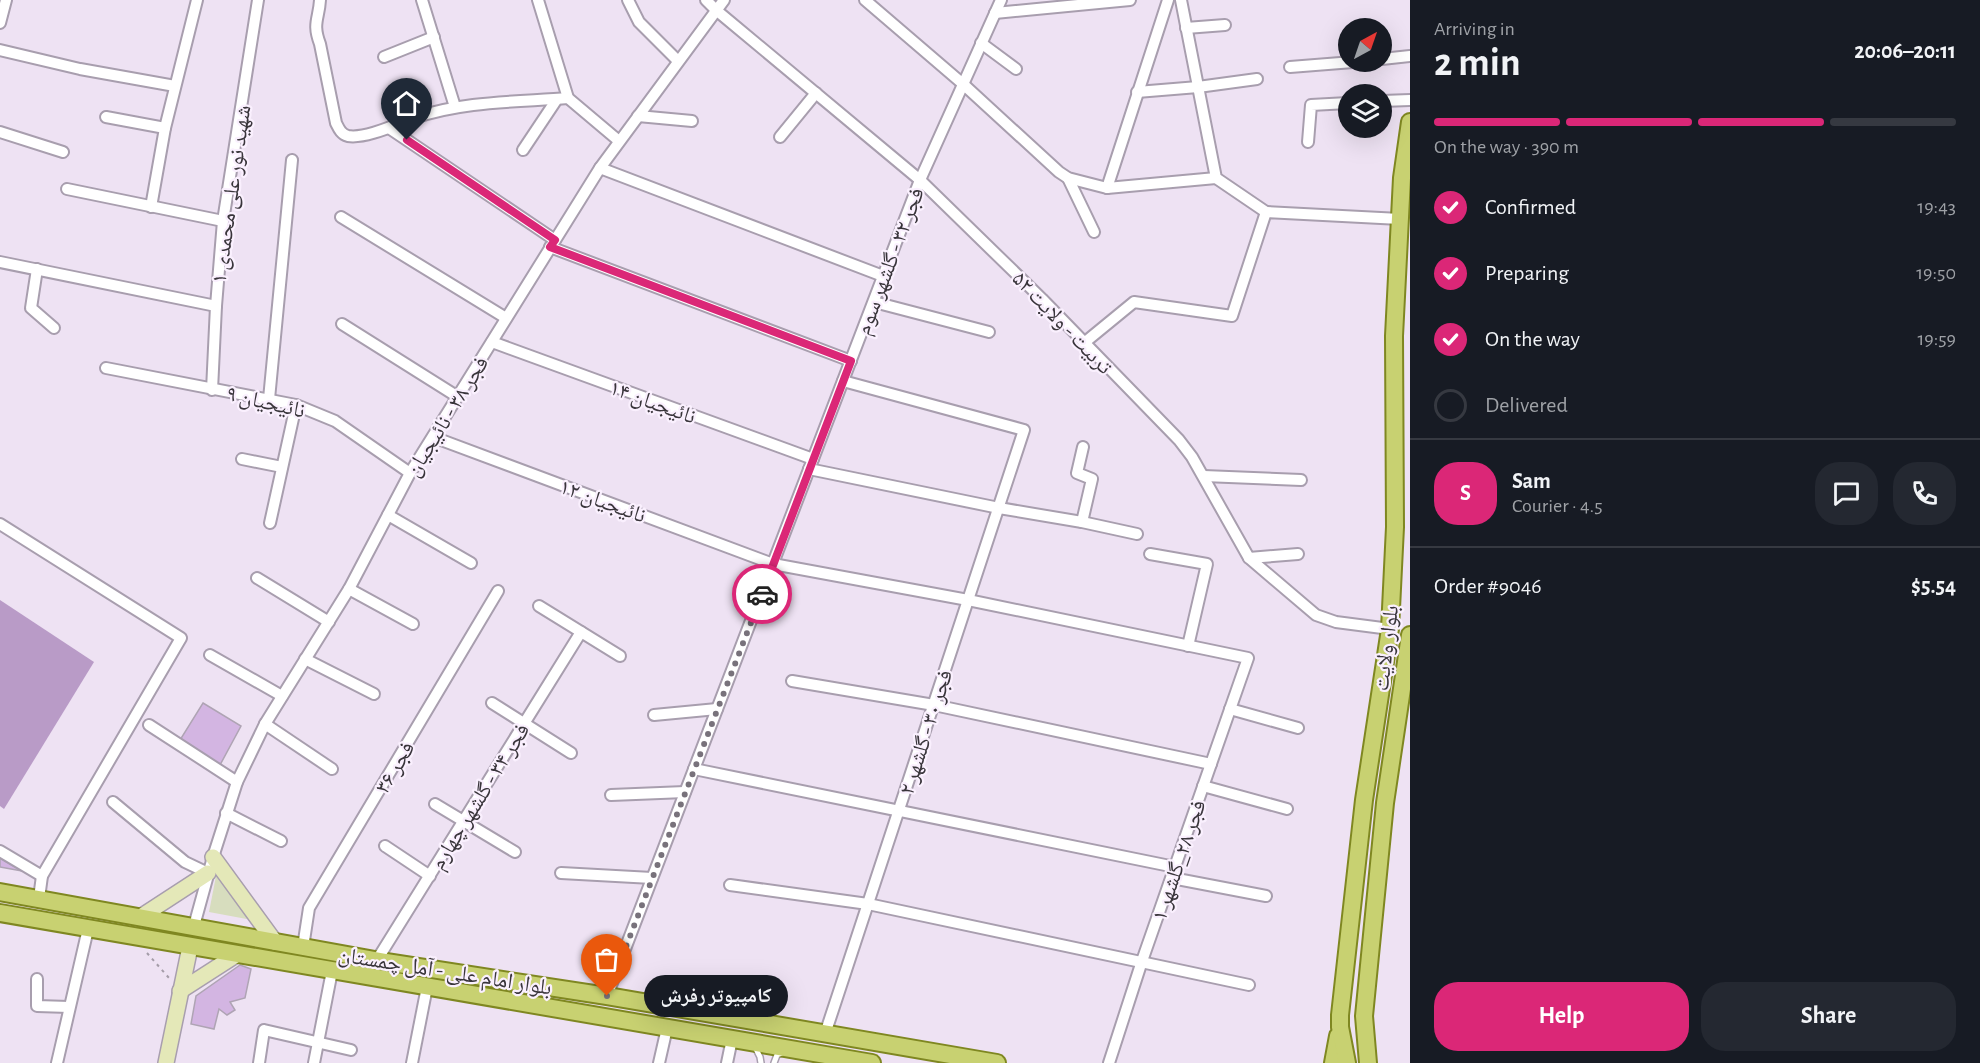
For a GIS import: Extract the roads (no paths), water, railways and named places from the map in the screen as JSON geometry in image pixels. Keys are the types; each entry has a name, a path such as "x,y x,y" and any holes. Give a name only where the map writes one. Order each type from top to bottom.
{"main road":[{"name":"بلوار ولایت","path":"1342,1060 1340,1027 1364,800 1390,629 1395,526 1394,336 1403,165 1410,122"},
{"name":"بلوار ولایت","path":"1366,1051 1364,1016 1384,803 1410,635"},
{"path":"213,857 275,942"},
{"path":"142,916 208,873"},
{"name":"بلوار امام علی - آمل چمستان","path":"0,891 377,960 607,996 997,1063"},
{"path":"0,914 872,1063"},
{"path":"166,1063 194,926"},
{"path":"180,991 236,955"},
{"path":"1342,1060 1348,1057 1358,1059 1366,1051 1382,1063"}],"street":[{"path":"0,22 6,0"},
{"path":"151,207 165,128 197,0"},
{"name":"شهید نور علی محمدی ۱","path":"212,390 216,306 224,220 258,0"},
{"path":"320,0 315,24 316,34 336,123 340,131 347,136 362,135 389,128 416,117 455,107 563,99"},
{"path":"422,0 455,107"},
{"path":"537,0 563,99 619,141"},
{"path":"628,0 639,22 678,61"},
{"name":"تربیت - ولایت ۵۲","path":"706,0 920,180 1042,299 1179,440 1204,476 1249,558 1316,615 1336,621 1390,629"},
{"name":"فجر ۳۸ - نائیجیان","path":"194,926 226,813 237,782 265,724 349,589 410,473 600,168 724,0"},
{"path":"865,0 1068,178 1107,188 1216,178 1266,212 1400,219"},
{"name":"فجر ۳۲ - گلشهر سوم","path":"607,996 920,180 1000,0"},
{"path":"995,13 1130,0"},
{"path":"1107,188 1168,0"},
{"path":"1181,0 1216,178"},
{"path":"1186,28 1225,25"},
{"path":"384,57 434,37"},
{"path":"981,43 1016,69"},
{"path":"0,50 80,69 175,86"},
{"path":"1392,58 1410,56"},
{"path":"1290,67 1338,63"},
{"path":"1137,92 1257,79"},
{"path":"780,137 816,93"},
{"path":"523,150 563,99"},
{"path":"1392,101 1410,100"},
{"path":"1308,142 1311,105 1338,104"},
{"path":"638,116 692,121"},
{"path":"106,117 165,128"},
{"path":"389,128 553,244 851,361"},
{"path":"0,132 63,152"},
{"path":"269,399 292,160"},
{"path":"600,168 884,276"},
{"path":"1068,178 1094,232"},
{"path":"67,189 224,220"},
{"path":"1084,343 1134,302 1232,316 1266,212"},
{"path":"342,217 506,318"},
{"path":"0,262 216,306"},
{"path":"37,269 31,308 54,327"},
{"path":"873,302 989,332"},
{"path":"342,324 458,397"},
{"name":"نائیجیان ۱۴","path":"492,342 811,464 999,508 1137,534"},
{"name":"نائیجیان ۹","path":"106,368 296,405 335,421 410,473"},
{"name":"فجر ۳۰ - گلشهر ۲","path":"825,1034 1024,430 843,381"},
{"path":"270,523 296,405"},
{"name":"نائیجیان ۱۲","path":"433,437 773,564 969,600 1248,658"},
{"path":"1082,522 1092,478 1077,473 1083,447"},
{"path":"242,459 282,467"},
{"path":"1204,476 1301,480"},
{"path":"388,516 471,563"},
{"path":"0,524 181,638 42,876 39,898"},
{"path":"1149,554 1207,564 1188,646"},
{"path":"1249,558 1298,554"},
{"path":"257,578 329,622"},
{"path":"349,589 413,624"},
{"name":"فجر ۳۶","path":"303,947 309,908 498,591"},
{"path":"539,606 620,656"},
{"name":"فجر ۳۴ - گلشهر چهارم","path":"377,960 582,632"},
{"path":"210,655 282,696"},
{"name":"فجر ۲۸_گلشهر ۱","path":"1109,1063 1142,961 1248,658"},
{"path":"305,659 374,694"},
{"path":"792,681 934,705 1211,764"},
{"path":"492,704 571,753"},
{"path":"654,715 717,708"},
{"path":"1230,709 1298,728"},
{"path":"265,724 332,769"},
{"path":"148,725 237,782"},
{"path":"694,769 899,810 1173,872 1266,896"},
{"path":"1203,786 1287,808"},
{"path":"611,795 685,792"},
{"path":"113,802 185,862 208,873"},
{"path":"435,804 515,852"},
{"path":"226,813 281,841"},
{"path":"385,846 430,876"},
{"path":"0,851 42,876"},
{"path":"561,873 652,878"},
{"path":"730,885 868,904 1249,985"},
{"path":"57,1063 87,929"},
{"path":"314,1063 332,971"},
{"path":"37,979 37,1006 69,1007"},
{"path":"412,1063 427,987"},
{"path":"659,1063 667,1028"},
{"path":"259,1063 264,1030 351,1050"},
{"path":"727,1063 732,1039"}],"lane":[{"path":"753,1043 761,1063"},
{"path":"774,1063 777,1055 787,1049"}],"place":[{"name":"کامپیوتر رفرش","path":"607,996"}]}
